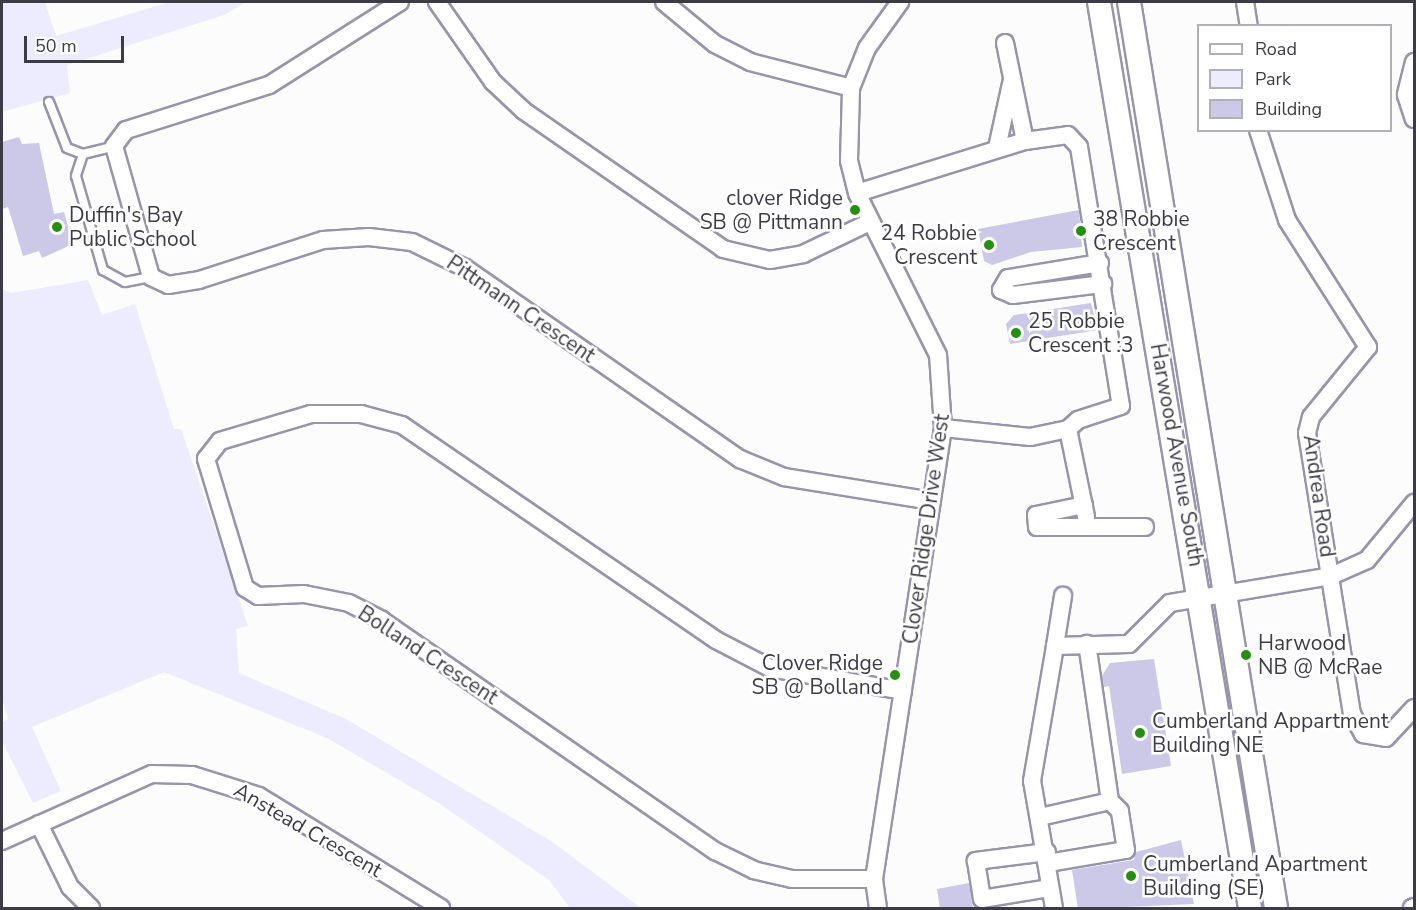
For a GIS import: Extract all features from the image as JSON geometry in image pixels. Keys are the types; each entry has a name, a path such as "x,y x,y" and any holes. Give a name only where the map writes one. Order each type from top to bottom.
{"main road":[{"name":"Harwood Avenue South","path":"1099,2 1212,596 1276,909"},
{"name":"Harwood Avenue South","path":"1129,2 1212,596 1233,832 1250,909"}],"street":[{"path":"151,277 114,146 126,130 269,85 400,2"},
{"path":"437,2 493,82 524,111 723,249 781,258 803,254 870,222"},
{"path":"664,2 715,44 750,62 851,88"},
{"name":"Clover Ridge Drive West","path":"878,909 874,879 943,428 938,355 856,193 849,161 851,88 867,48 900,2"},
{"path":"1245,2 1249,24"},
{"path":"1005,43 1025,141"},
{"path":"1414,62 1406,95 1414,119"},
{"path":"997,148 1012,80"},
{"name":"Andrea Road","path":"1259,132 1287,220 1368,347 1311,417 1307,433 1352,714 1364,734 1386,738 1414,708"},
{"path":"856,193 1025,141 1068,135 1079,147 1104,284 1121,406 1078,420 1068,429 1011,437 943,428"},
{"name":"Pittmann Crescent","path":"151,277 168,285 199,280 323,240 369,237 412,242 465,268 740,459 784,477 932,501"},
{"path":"1100,263 1008,278 1001,290 1013,295 1104,284"},
{"name":"Bolland Crescent","path":"874,879 792,879 754,870 715,851 382,620 349,603 304,594 258,596 245,588 206,459 220,441 311,414 361,414 402,424 734,649 770,668 903,691"},
{"path":"1068,429 1087,526"},
{"path":"1055,645 1129,644 1149,627 1160,607 1330,576 1367,560 1414,503"},
{"path":"1084,505 1036,515 1037,527 1145,527"},
{"path":"1054,909 1047,857 1032,781 1063,596"},
{"path":"1050,888 982,899 975,861 1126,850 1120,810 1110,801 1087,644"},
{"name":"Anstead Crescent","path":"2,841 152,774 220,780 259,796 441,909"},
{"path":"1040,817 1110,801"},
{"path":"39,824 70,887 92,909"}],"lane":[{"path":"50,102 63,143 82,154 114,146"},
{"path":"82,154 76,176 104,270 124,282 151,277"}],"green space":[{"path":"2,2 45,2 56,36 170,2 247,2 224,15 67,65 70,93 2,112"},
{"path":"88,280 102,315 135,304 174,429 181,429 248,626 236,629 239,673 346,719 551,841 641,908 570,908 549,880 440,804 327,738 164,672 32,727 61,791 33,803 2,741 2,722 8,719 2,698 2,289 11,293"}],"building":[{"path":"19,137 22,144 39,143 54,214 64,212 73,244 42,258 39,251 23,256 8,207 2,209 2,142"},
{"path":"1079,210 1082,247 1031,252 992,265 984,261 978,229"},
{"path":"1091,303 1098,330 1010,344 1006,324 1014,315"},
{"name":"Cumberland Appartment Building NE","path":"1154,659 1171,766 1122,774 1109,686 1104,687 1102,676 1110,663"},
{"name":"Cumberland Apartment Building (SE)","path":"1181,840 1194,904 1078,909 1072,870 1134,860 1136,852"},
{"path":"969,883 973,909 940,909 937,889"}],"place":[{"name":"clover Ridge SB @ Pittmann","path":"855,210"},
{"name":"Duffin's Bay Public School","path":"57,227"},
{"name":"38 Robbie Crescent","path":"1081,231"},
{"name":"24 Robbie Crescent","path":"989,245"},
{"name":"25 Robbie Crescent :3","path":"1016,333"},
{"name":"Harwood NB @ McRae","path":"1246,655"},
{"name":"Clover Ridge SB @ Bolland","path":"895,675"},
{"name":"Cumberland Appartment Building NE","path":"1140,733"},
{"name":"Cumberland Apartment Building (SE)","path":"1131,876"}]}
